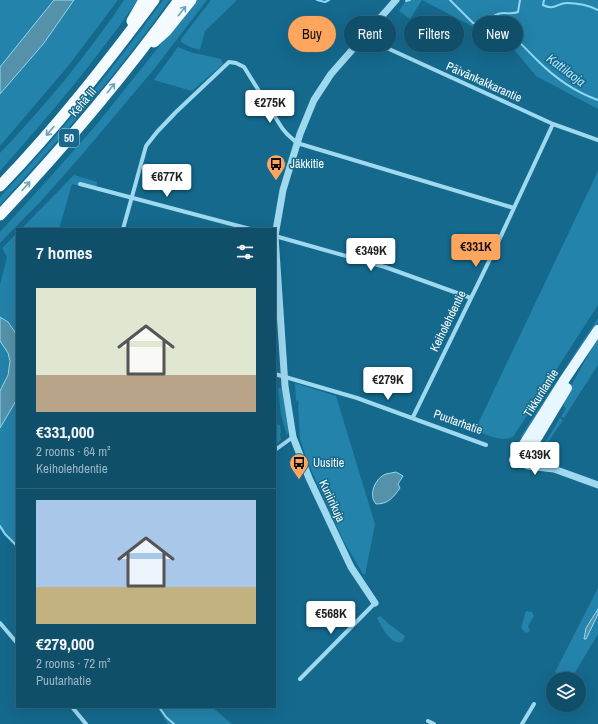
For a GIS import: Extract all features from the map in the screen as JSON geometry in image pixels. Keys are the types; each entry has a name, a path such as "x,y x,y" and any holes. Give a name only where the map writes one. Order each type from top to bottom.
{"highway":[{"path":"111,58 144,0"},
{"name":"Kehä III","path":"0,186 59,120 111,58 154,0"},
{"name":"Kehä III","path":"0,215 75,132 135,58 179,0"},
{"path":"135,58 166,31 191,0"}],"main road":[{"name":"Tikkurilantie","path":"518,462 565,378 598,330"}],"street":[{"name":"Kuriirikuja","path":"382,16 396,0"},
{"name":"Kuriirikuja","path":"276,230 283,190 297,143 309,111 324,83 350,52"},
{"name":"Päivänkakkarantie","path":"396,52 553,124 598,140"},
{"path":"123,228 146,146 150,139 181,107 229,62 236,63 244,67 282,128 297,143 514,208"},
{"name":"Keiholehdentie","path":"413,417 553,124"},
{"path":"80,184 246,228"},
{"path":"276,236 385,267 471,298"},
{"name":"Kuriirikuja","path":"276,252 284,377 293,437 309,478 351,567 375,603"},
{"path":"276,374 284,377"},
{"name":"Puutarhatie","path":"284,377 326,388 413,417 486,445"},
{"path":"276,449 293,437"},
{"path":"524,453 539,459 554,469"},
{"path":"518,462 528,466 554,469 598,485"},
{"path":"300,679 375,603"},
{"path":"0,623 16,642"},
{"path":"522,724 534,704"},
{"path":"73,708 86,724"},
{"path":"428,721 434,724"}],"shaded area":[{"path":"0,0 54,0 0,67"},
{"path":"54,0 74,0 44,43 0,94 0,67"},
{"path":"74,0 118,0 69,65 0,146 0,94 44,43"},
{"path":"124,0 138,0 72,87 0,171 0,153 65,79 96,40"},
{"path":"163,0 170,0 130,54 0,205 0,197 85,101"},
{"path":"196,0 207,0 155,68 80,157 41,201 0,243 0,232 97,124"},
{"path":"211,0 237,0 205,31 200,50 181,42 181,39"},
{"path":"406,0 422,0 412,16 406,16 399,11"},
{"path":"422,0 598,0 598,109 536,76 516,52 523,52 523,16 472,16 472,26 464,22 464,16 453,16"},
{"path":"178,47 190,52 221,59 223,64 192,91 154,80"},
{"path":"598,171 598,305 513,437 503,439 489,436 475,430"},
{"path":"74,175 97,182 96,190 72,184 59,228 22,228"},
{"path":"16,234 16,334 8,322 0,317 0,285 7,257 2,248"},
{"path":"0,317 8,322 16,334 16,401 0,428 0,391 8,375 10,361 8,353 0,341"},
{"path":"598,318 598,323 522,439 521,436"},
{"path":"598,338 598,365 564,418 561,417 566,408 563,406 572,384"},
{"path":"0,341 8,353 9,365 6,378 0,391"},
{"path":"295,383 336,396 375,524 365,575 344,542 308,463 300,439 299,405 298,400 296,401"},
{"path":"278,388 282,388 288,430 287,436 281,415"},
{"path":"16,401 16,548 0,529 0,428"},
{"path":"560,418 563,420 544,448 543,446"},
{"path":"276,424 280,425 281,440 276,444"},
{"path":"396,472 403,476 398,484 400,488 390,500 384,503 376,504 373,492 376,483 382,476"},
{"path":"598,588 598,634 575,672 555,672"},
{"path":"598,609 598,614 586,639 584,639 586,628"},
{"path":"526,611 532,612 534,616 528,626 530,631 526,633 521,628"},
{"path":"380,616 405,636 402,642 394,641 390,638 377,618"},
{"path":"158,708 213,708 232,724 168,724"}],"waterway":[{"name":"Kattilaoja","path":"317,0 325,2 329,0"},
{"name":"Kattilaoja","path":"406,1 410,0"},
{"name":"Kattilaoja","path":"450,0 473,23 491,24 497,22 558,78 581,93 598,100"},
{"path":"494,16 499,13 518,12 520,0"},
{"path":"544,0 543,5 547,7 571,3 598,10"},
{"path":"0,526 5,534 16,545"},
{"path":"160,708 166,717 174,724"}],"place":[{"name":"Jäkkitie","path":"276,181"},
{"name":"Uusitie","path":"299,480"}]}
